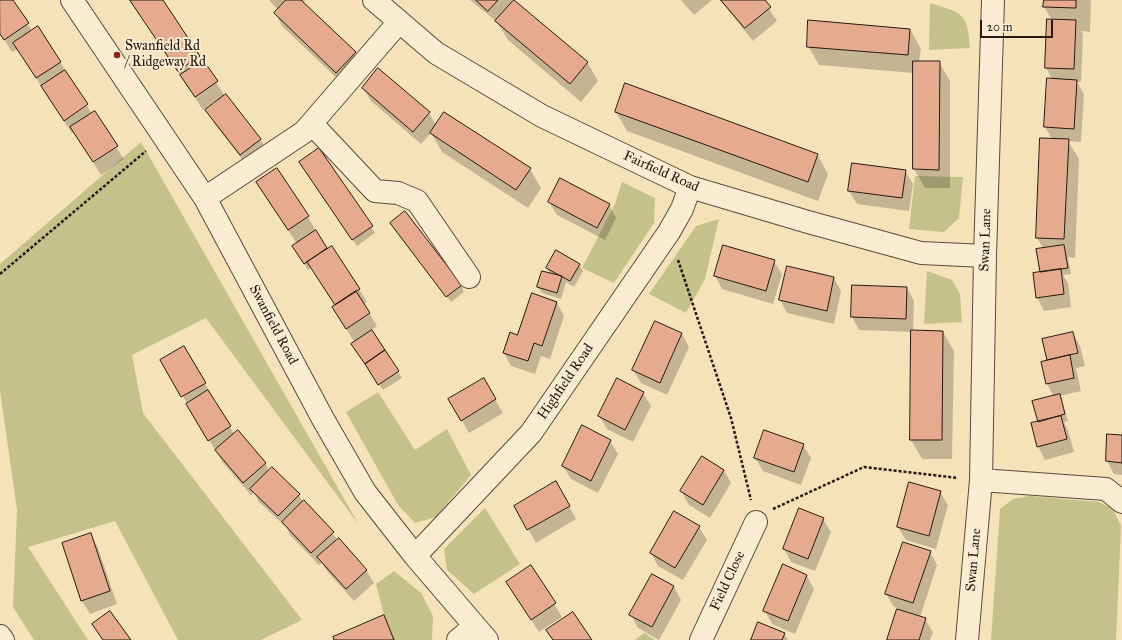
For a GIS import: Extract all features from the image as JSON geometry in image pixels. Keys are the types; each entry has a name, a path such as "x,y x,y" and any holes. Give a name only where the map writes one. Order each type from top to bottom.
{"street":[{"name":"Swanfield Road","path":"72,0 205,198 323,419 365,492 415,556 481,633"},
{"name":"Swan Lane","path":"967,640 981,480 985,256 993,0"},
{"name":"Fairfield Road","path":"380,2 399,22 436,53 542,116 690,187 808,222 921,253 985,256"},
{"path":"205,198 304,132 399,22"},
{"path":"312,124 375,191 398,193 417,201 469,276"},
{"name":"Highfield Road","path":"415,556 531,433 669,232 682,209 690,187"},
{"path":"981,480 1106,490 1122,502"},
{"name":"Field Close","path":"701,640 756,522"},
{"path":"458,640 481,633"},
{"path":"0,636 3,640"}],"path":[{"path":"0,274 164,136"},
{"path":"669,232 731,418 756,522"},
{"path":"756,522 761,515 864,466 981,480"}],"shaded area":[{"path":"930,3 962,16 967,27 970,48 929,50"},
{"path":"141,142 359,525 206,318 132,355 143,413 302,620 261,640 178,640 115,521 28,547 88,640 34,640 13,607 17,510 0,390 0,264"},
{"path":"915,176 963,177 959,218 944,232 909,229"},
{"path":"622,182 655,198 654,223 614,283 582,268 615,204"},
{"path":"719,219 705,279 686,313 649,294 696,226"},
{"path":"927,271 952,280 960,294 962,322 924,324"},
{"path":"378,392 415,450 447,429 471,475 436,517 415,523 398,505 346,412"},
{"path":"1030,496 1099,502 1113,509 1121,526 1116,640 991,640 1000,509 1013,499"},
{"path":"485,508 520,564 474,594 447,570 444,549"},
{"path":"394,571 421,593 433,616 432,640 394,640 384,615 376,584"},
{"path":"644,633 655,640 635,640"}],"building":[{"path":"0,0 13,0 29,23 4,40 0,34"},
{"path":"130,0 163,0 200,56 178,71"},
{"path":"286,0 301,0 356,52 336,73 274,13"},
{"path":"476,0 498,0 488,11"},
{"path":"514,0 588,62 570,84 495,21"},
{"path":"721,0 765,0 771,7 745,28"},
{"path":"1044,0 1076,0 1076,8 1043,7"},
{"path":"1047,19 1076,20 1074,69 1045,68"},
{"path":"808,20 910,29 908,55 807,47"},
{"path":"38,26 61,62 36,78 13,43"},
{"path":"203,60 218,81 195,97 180,75"},
{"path":"913,61 940,61 939,170 913,169"},
{"path":"378,68 430,112 413,132 362,88"},
{"path":"65,70 88,104 64,121 41,86"},
{"path":"1047,78 1077,80 1074,129 1044,127"},
{"path":"625,83 818,154 808,182 615,112"},
{"path":"226,94 261,139 240,155 205,110"},
{"path":"95,111 118,146 93,162 70,127"},
{"path":"444,112 531,168 516,190 430,133"},
{"path":"1040,138 1069,139 1064,239 1036,238"},
{"path":"319,148 373,226 352,240 299,162"},
{"path":"852,163 906,170 902,198 848,191"},
{"path":"277,168 309,216 288,230 256,182"},
{"path":"560,178 610,204 597,228 548,202"},
{"path":"405,211 462,285 446,297 390,223"},
{"path":"316,230 327,248 304,264 292,246"},
{"path":"723,245 775,260 766,291 714,276"},
{"path":"1064,245 1068,268 1040,272 1036,249"},
{"path":"332,246 360,289 335,305 307,262"},
{"path":"556,250 580,264 570,281 546,268"},
{"path":"787,266 834,277 827,311 779,300"},
{"path":"1061,269 1064,294 1036,298 1033,273"},
{"path":"542,271 562,276 557,293 537,287"},
{"path":"852,285 907,287 906,319 851,317"},
{"path":"356,291 370,313 346,329 332,307"},
{"path":"532,293 557,302 542,346 534,343 528,361 503,353 510,332 517,335"},
{"path":"655,321 682,333 660,383 632,370"},
{"path":"372,330 385,350 365,364 351,344"},
{"path":"911,330 943,331 942,440 910,440"},
{"path":"1073,332 1078,353 1047,360 1042,339"},
{"path":"184,346 206,383 181,397 160,360"},
{"path":"385,350 399,371 378,385 365,364"},
{"path":"1070,355 1074,378 1046,384 1041,362"},
{"path":"484,378 496,399 461,421 448,399"},
{"path":"617,378 644,392 625,430 598,416"},
{"path":"208,390 231,426 208,441 186,404"},
{"path":"1060,394 1065,414 1038,422 1032,401"},
{"path":"1061,416 1067,439 1037,447 1031,423"},
{"path":"582,425 611,440 591,481 562,466"},
{"path":"238,430 266,463 243,483 215,450"},
{"path":"764,430 804,444 794,472 754,458"},
{"path":"1107,434 1122,435 1122,463 1106,461"},
{"path":"702,456 724,470 703,505 680,491"},
{"path":"272,467 300,494 278,516 250,489"},
{"path":"556,481 570,506 527,530 514,506"},
{"path":"909,482 941,491 929,536 897,527"},
{"path":"304,500 334,532 311,553 282,522"},
{"path":"799,508 824,518 808,559 783,549"},
{"path":"674,511 700,526 675,568 650,553"},
{"path":"91,533 110,591 81,601 62,543"},
{"path":"339,538 367,570 346,589 317,557"},
{"path":"903,542 931,551 913,603 885,594"},
{"path":"783,564 807,575 788,621 763,611"},
{"path":"531,565 556,603 531,620 506,582"},
{"path":"652,574 674,586 652,627 629,615"},
{"path":"897,609 926,618 919,640 887,640"},
{"path":"110,611 131,640 103,640 92,624"},
{"path":"573,612 592,640 553,640 546,630"},
{"path":"384,615 394,640 334,640 333,637"},
{"path":"758,622 785,633 782,640 751,640"}],"place":[{"name":"Swanfield Rd / Ridgeway Rd","path":"117,55"}]}
